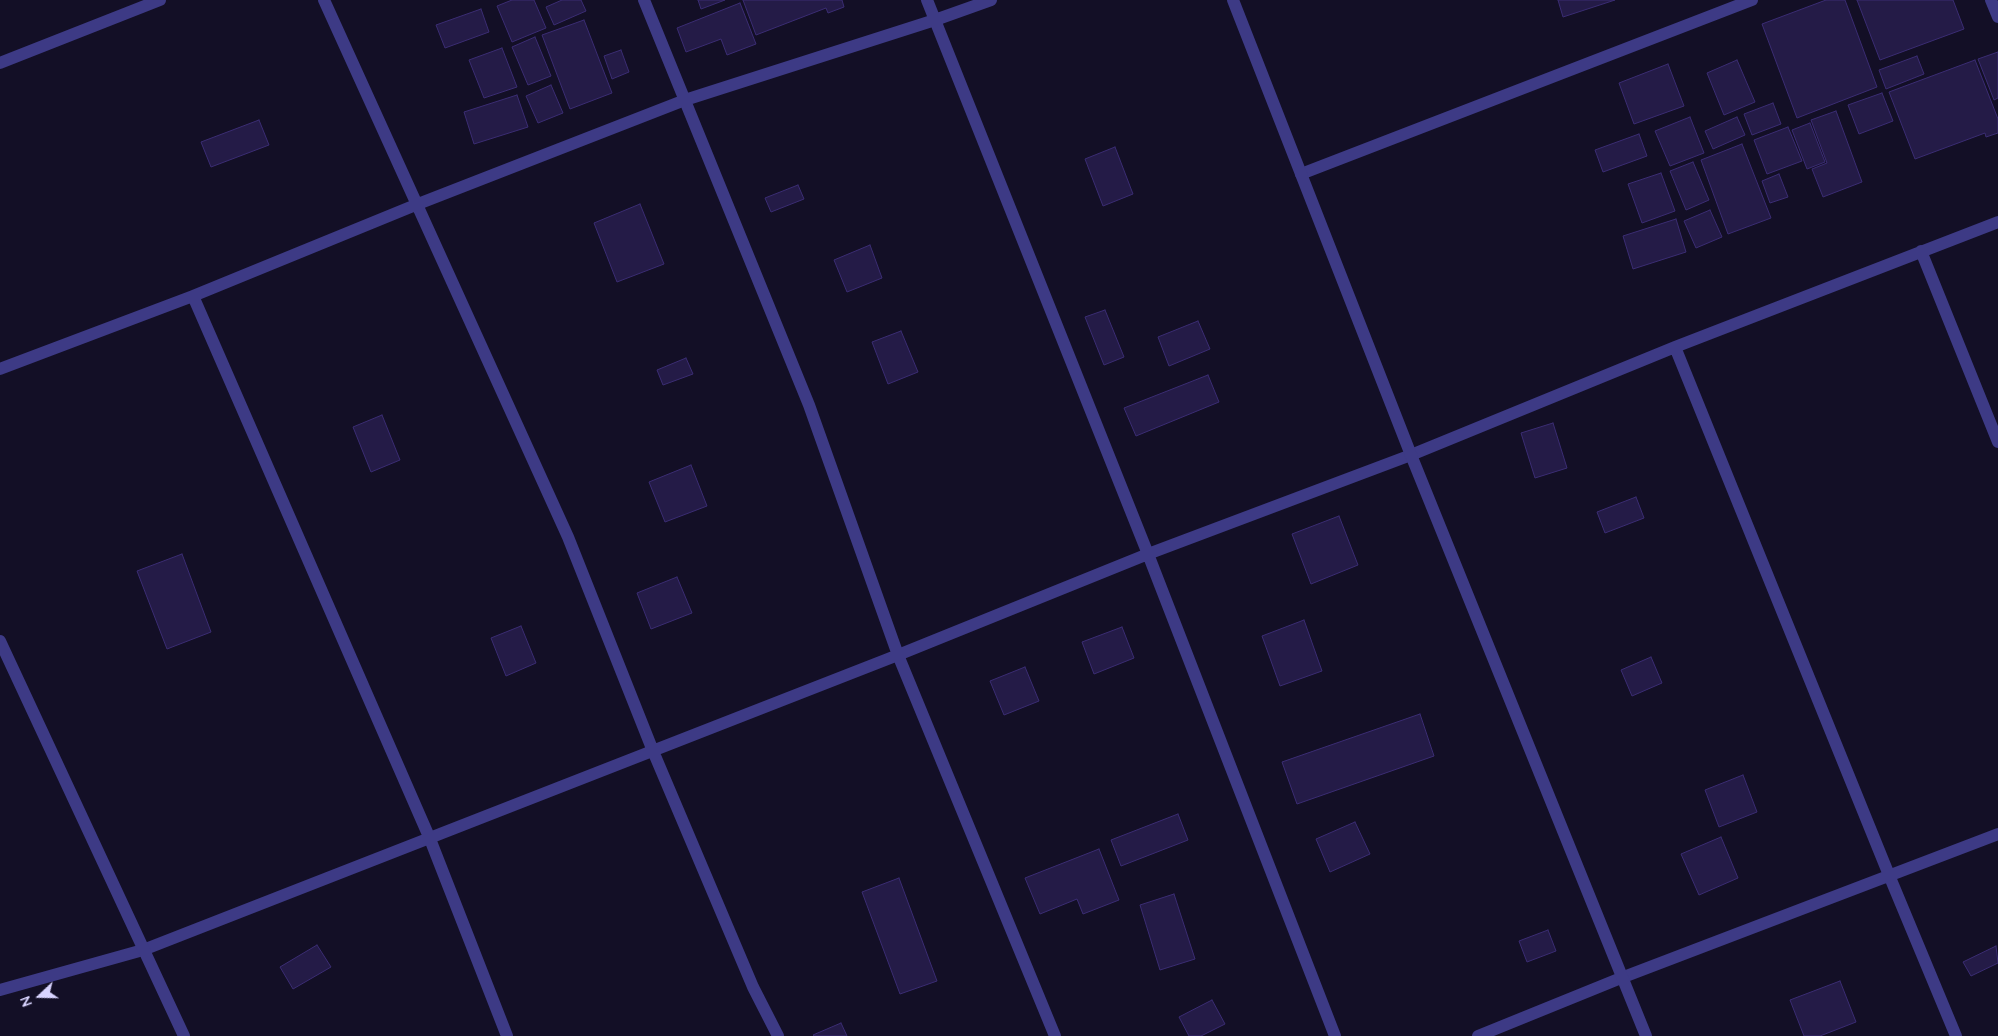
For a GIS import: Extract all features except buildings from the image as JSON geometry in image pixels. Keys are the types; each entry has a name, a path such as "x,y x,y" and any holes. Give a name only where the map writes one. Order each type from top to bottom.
{"street":[{"path":"0,63 160,0"},
{"path":"324,0 568,537 653,751 754,986 778,1036"},
{"path":"644,0 809,405 898,654 1055,1036"},
{"path":"928,0 1148,554 1335,1036"},
{"path":"0,369 193,296 418,204 685,100 935,20 991,0"},
{"path":"1233,0 1412,455 1621,978 1646,1036"},
{"path":"1301,174 1752,0"},
{"path":"1991,0 1998,17"},
{"path":"0,990 143,950 430,839 1148,554 1412,455 1675,347 1998,222"},
{"path":"1921,251 1998,442"},
{"path":"193,296 430,839 507,1036"},
{"path":"1675,347 1888,875 1956,1036"},
{"path":"0,641 184,1036"},
{"path":"1478,1036 1621,978 1998,834"}]}
